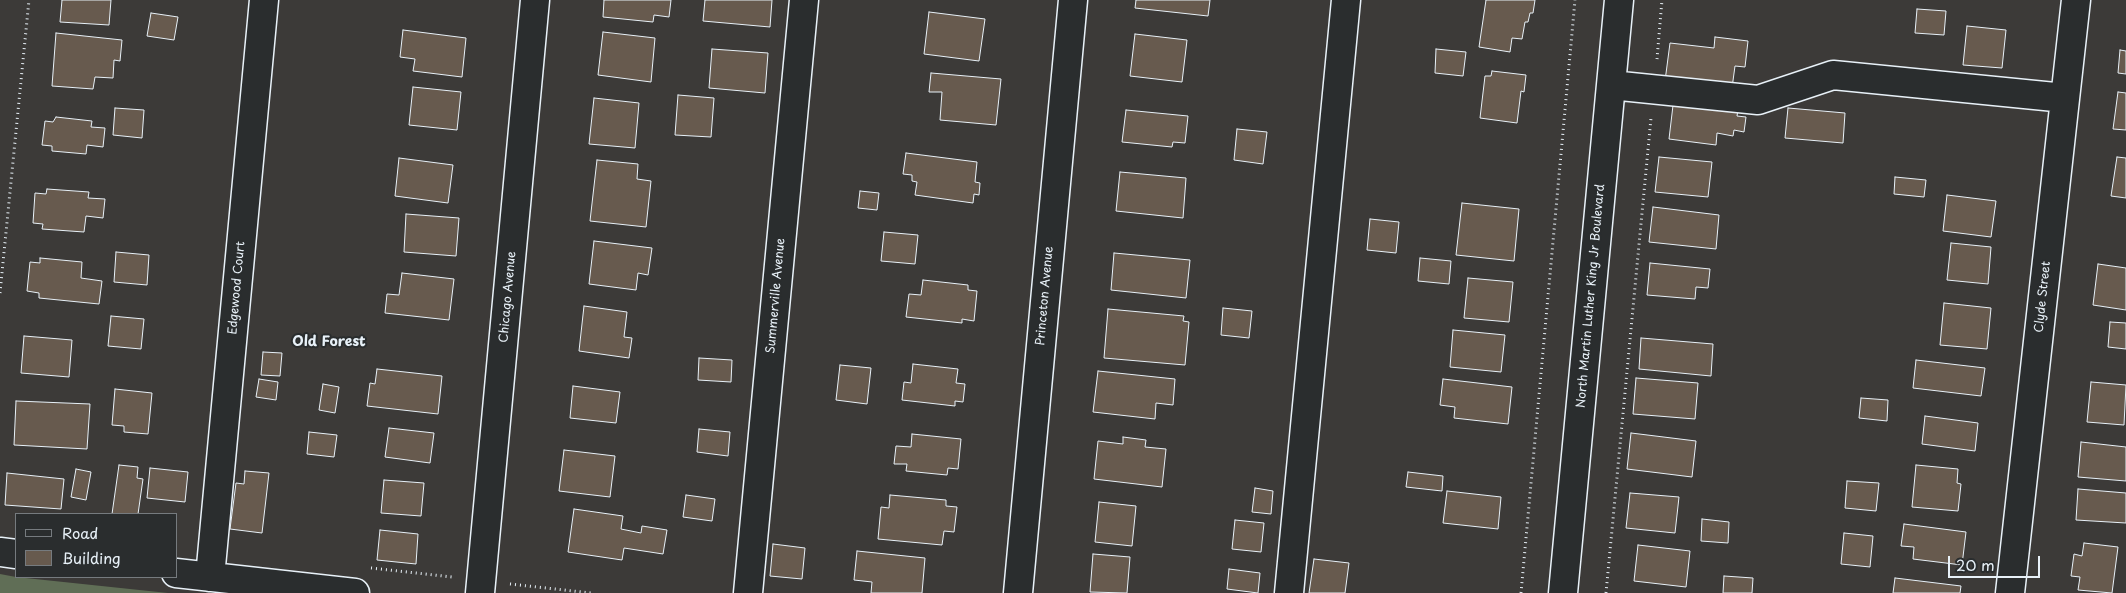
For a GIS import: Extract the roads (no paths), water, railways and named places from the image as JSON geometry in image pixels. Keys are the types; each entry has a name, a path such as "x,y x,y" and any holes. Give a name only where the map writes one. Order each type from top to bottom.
{"street":[{"name":"Edgewood Court","path":"210,577 264,0"},
{"name":"Chicago Avenue","path":"481,587 535,0"},
{"name":"Summerville Avenue","path":"748,593 804,0"},
{"name":"Princeton Avenue","path":"1018,593 1073,0"},
{"path":"1288,593 1346,0"},
{"name":"North Martin Luther King Jr Boulevard","path":"1563,593 1618,0"},
{"name":"Clyde Street","path":"2010,593 2076,0"},
{"path":"1611,85 1758,100 1833,75 2065,98"},
{"path":"0,552 15,554"},
{"path":"178,573 355,593"}],"district":[{"name":"Old Forest","path":"329,342"}]}
